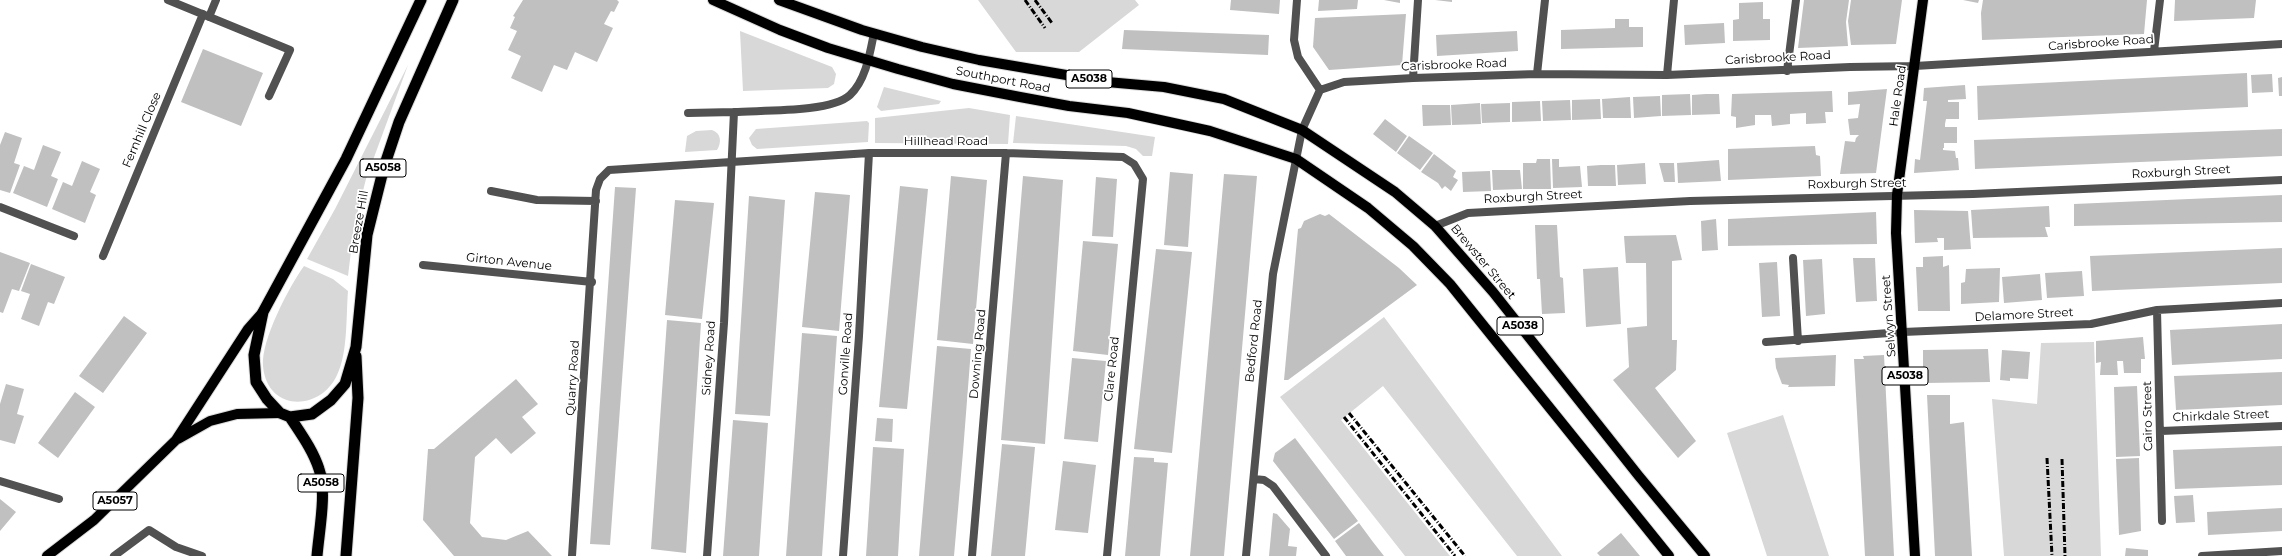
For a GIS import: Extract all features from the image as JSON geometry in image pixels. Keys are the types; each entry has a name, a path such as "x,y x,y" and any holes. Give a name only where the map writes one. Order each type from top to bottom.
{"highway":[{"name":"Breeze Hill","path":"421,0 346,159 263,312 254,355 256,382 267,399 285,415 312,414 331,400 345,384 356,348 367,235 384,166 399,122 453,0"},
{"name":"A5058","path":"346,556 358,398 356,348"},
{"name":"A5058","path":"285,415 309,447 319,470 322,489 317,556"}],"main road":[{"name":"Southport Road","path":"779,0 874,33 922,47 979,60 1107,82 1164,87 1224,99 1302,130"},
{"name":"Hale Road","path":"1898,195 1923,0"},
{"name":"Southport Road","path":"720,1 787,32 828,48 953,84 1069,106 1128,113 1210,131 1296,159"},
{"name":"Brewster Street","path":"1302,130 1394,192 1435,226 1493,292 1638,475 1705,556"},
{"name":"A5038","path":"1296,159 1368,208 1413,246 1450,284 1670,556"},
{"name":"Selwyn Street","path":"1898,195 1896,233 1916,556"},
{"name":"Breeze Hill","path":"47,556 94,520 176,440 248,329 263,312"},
{"name":"Breeze Hill","path":"176,440 210,422 237,414 285,415"}],"street":[{"path":"168,0 290,50 269,96"},
{"name":"Fernhill Close","path":"103,256 206,16 216,0"},
{"path":"1297,0 1294,40 1298,58 1320,90 1302,130"},
{"path":"1413,78 1418,0"},
{"path":"1537,74 1545,0"},
{"path":"1667,75 1674,0"},
{"path":"1786,71 1796,0"},
{"path":"2154,51 2160,0"},
{"path":"688,113 821,108 834,104 851,94 858,85 868,59 874,33"},
{"name":"Carisbrooke Road","path":"1320,90 1344,82 1413,78 1537,74 1667,75 1786,71 1850,67 1915,66 2282,44"},
{"path":"732,161 734,112"},
{"name":"Bedford Road","path":"1246,556 1273,274 1302,130"},
{"name":"Hillhead Road","path":"596,201 596,190 600,179 609,170 869,153 1006,153 1123,157 1129,160 1138,169 1144,185"},
{"name":"Gonville Road","path":"843,556 859,336 869,153"},
{"name":"Downing Road","path":"972,556 1006,153"},
{"name":"Sidney Road","path":"707,556 724,323 732,161"},
{"name":"Roxburgh Street","path":"1435,226 1468,212 1690,201 1973,194 2282,180"},
{"name":"Clare Road","path":"1107,556 1144,185"},
{"path":"491,191 537,200 596,201"},
{"name":"Quarry Road","path":"572,556 592,282 596,201"},
{"path":"0,207 74,236"},
{"path":"1793,258 1798,341"},
{"name":"Girton Avenue","path":"423,265 592,282"},
{"name":"Delamore Street","path":"1766,342 1798,341 1902,332 2091,324 2157,310 2282,303"},
{"name":"Cairo Street","path":"2157,310 2162,521"},
{"name":"Chirkdale Street","path":"2161,431 2282,426"},
{"path":"1254,479 1264,480 1274,486 1326,556"},
{"path":"0,481 59,499"},
{"path":"114,556 149,530 176,547 202,556"},
{"path":"2203,555 2282,551"}],"shaded area":[{"path":"978,0 1135,0 1139,5 1079,52 1016,52"},
{"path":"740,31 832,67 836,74 834,84 828,88 743,91"},
{"path":"408,65 366,179 354,226 348,276 307,259 335,209"},
{"path":"884,87 941,101 939,104 881,111 877,107"},
{"path":"969,108 1010,115 1008,144 875,143 875,118"},
{"path":"1016,116 1155,137 1152,156 1143,156 1136,149 1126,146 1013,143"},
{"path":"867,121 869,123 868,142 757,149 752,145 749,138 756,129"},
{"path":"712,130 717,133 720,138 720,144 717,150 685,152 687,136 696,131"},
{"path":"304,266 333,279 348,291 346,334 341,366 329,387 319,396 307,401 295,402 284,399 274,392 267,381 263,366 266,342 271,328 284,300"},
{"path":"1384,317 1562,556 1517,556 1383,386 1341,420 1450,556 1405,556 1280,397"},
{"path":"2094,342 2101,556 2004,556 1992,399 2037,404 2041,343"},
{"path":"1783,415 1829,556 1767,556 1727,433"}],"building":[{"path":"523,0 617,0 619,2 614,12 611,11 604,24 613,28 597,62 575,52 567,70 554,65 542,92 511,78 521,56 508,50 517,31 510,28 515,17 513,16"},
{"path":"1231,0 1280,0 1279,14 1230,10"},
{"path":"1319,0 1358,0 1357,9 1318,11"},
{"path":"1384,0 1400,0 1400,3"},
{"path":"1435,0 1452,0 1452,2"},
{"path":"1804,0 1849,0 1846,22 1848,46 1798,48"},
{"path":"1851,0 1902,0 1896,44 1851,45 1848,21"},
{"path":"1963,0 1979,0 1978,3"},
{"path":"1983,0 2147,0 2144,34 1982,40 1981,13"},
{"path":"2175,0 2256,0 2254,18 2174,21"},
{"path":"1763,2 1763,19 1770,19 1770,40 1733,41 1733,20 1739,19 1739,3"},
{"path":"1406,14 1402,65 1329,70 1313,47 1315,18"},
{"path":"1615,19 1629,19 1629,27 1643,27 1643,47 1561,49 1561,30 1615,28"},
{"path":"1724,23 1725,43 1685,45 1684,25"},
{"path":"1124,30 1269,35 1268,55 1122,49"},
{"path":"1517,31 1518,51 1437,56 1436,35"},
{"path":"203,49 263,73 241,126 181,102"},
{"path":"2247,73 2248,107 1978,120 1977,86"},
{"path":"2272,74 2273,92 2252,93 2251,75"},
{"path":"2282,77 2282,96 2279,96 2278,78"},
{"path":"1965,85 1966,99 1948,100 1948,102 1959,102 1959,119 1946,119 1945,124 1945,127 1957,127 1957,143 1944,143 1943,148 1943,150 1955,151 1956,158 1958,158 1959,170 1914,173 1915,159 1920,160 1927,101 1923,101 1924,88"},
{"path":"1887,89 1876,173 1840,174 1845,141 1855,142 1859,135 1850,135 1848,119 1858,118 1860,104 1848,105 1848,92"},
{"path":"1832,91 1833,112 1825,112 1826,123 1806,124 1806,113 1790,114 1790,124 1772,126 1771,115 1755,115 1755,125 1736,128 1736,117 1731,116 1732,94"},
{"path":"1690,94 1691,115 1662,116 1662,95"},
{"path":"1719,94 1720,114 1692,115 1692,95"},
{"path":"1660,96 1661,116 1634,118 1633,97"},
{"path":"1630,97 1631,118 1603,118 1602,99"},
{"path":"1600,99 1601,119 1572,120 1572,100"},
{"path":"1570,100 1571,120 1543,121 1542,101"},
{"path":"1540,101 1541,121 1512,122 1512,102"},
{"path":"1480,103 1481,124 1452,125 1451,105"},
{"path":"1510,103 1510,122 1482,123 1481,104"},
{"path":"1422,105 1450,105 1451,125 1423,126"},
{"path":"1385,119 1407,136 1396,152 1373,134"},
{"path":"2282,129 2282,156 1975,169 1974,140"},
{"path":"5,132 22,138 14,163 20,165 10,193 0,190 0,145"},
{"path":"1409,136 1433,153 1420,170 1397,153"},
{"path":"43,145 61,152 51,176 58,179 47,207 13,193 24,166 34,170"},
{"path":"1815,146 1816,155 1820,156 1821,176 1728,180 1728,149"},
{"path":"1434,154 1456,171 1453,177 1458,180 1451,191 1445,186 1442,189 1438,183 1421,172"},
{"path":"1537,159 1550,159 1551,189 1523,189 1523,163 1536,163"},
{"path":"1552,159 1559,159 1559,167 1580,166 1582,187 1553,188"},
{"path":"1719,160 1721,181 1678,183 1677,163"},
{"path":"82,161 100,169 90,192 96,195 85,223 52,209 63,182 72,186"},
{"path":"1645,163 1646,184 1618,185 1617,165"},
{"path":"1659,163 1674,163 1675,182 1664,182"},
{"path":"1615,165 1616,186 1588,186 1587,166"},
{"path":"1492,170 1520,170 1522,189 1493,190"},
{"path":"1490,171 1491,191 1463,192 1462,172"},
{"path":"1170,172 1193,174 1188,247 1164,245"},
{"path":"1224,174 1257,176 1224,556 1190,556"},
{"path":"951,176 987,180 973,344 937,340"},
{"path":"1023,176 1063,180 1045,444 1001,440"},
{"path":"1096,177 1117,179 1113,237 1092,236"},
{"path":"900,186 928,189 907,409 879,407"},
{"path":"615,187 636,188 610,545 590,544"},
{"path":"815,192 850,195 839,331 802,327"},
{"path":"2282,195 2282,222 2074,226 2074,204"},
{"path":"749,196 785,200 770,416 735,414"},
{"path":"675,200 714,203 702,319 665,315"},
{"path":"2049,206 2050,227 2045,227 2048,237 1973,238 1971,210"},
{"path":"1914,210 1968,211 1971,249 1944,250 1944,238 1937,238 1938,242 1915,243"},
{"path":"1876,212 1877,244 1728,246 1728,219"},
{"path":"1320,214 1325,216 1329,214 1399,268 1417,285 1288,380 1284,380 1298,229 1301,228 1304,221"},
{"path":"1716,219 1718,250 1702,251 1701,221"},
{"path":"1535,225 1557,225 1560,277 1563,278 1565,313 1542,314 1540,279 1537,279"},
{"path":"1676,235 1682,260 1672,261 1672,340 1677,340 1676,370 1655,388 1696,441 1678,458 1613,380 1629,367 1627,328 1647,326 1646,263 1626,263 1624,236"},
{"path":"1083,241 1118,244 1108,355 1073,351"},
{"path":"2282,248 2282,283 2092,291 2090,256"},
{"path":"1156,249 1192,252 1172,453 1134,449"},
{"path":"0,252 30,263 19,291 12,289 3,313 0,312"},
{"path":"1943,256 1943,267 1949,265 1950,311 1918,311 1916,267 1923,267 1923,257"},
{"path":"1853,258 1875,258 1877,301 1856,302"},
{"path":"1822,259 1825,314 1806,316 1803,260"},
{"path":"1777,262 1780,316 1762,317 1759,263"},
{"path":"31,264 65,277 54,304 48,302 39,326 21,319 30,294 21,291"},
{"path":"1618,267 1621,324 1586,327 1583,269"},
{"path":"2000,268 1999,302 1961,304 1961,283 1965,282 1966,269"},
{"path":"2082,271 2084,296 2047,298 2045,273"},
{"path":"2040,274 2042,300 2004,303 2002,277"},
{"path":"124,316 147,333 103,393 79,376"},
{"path":"667,320 701,323 686,553 651,549"},
{"path":"2282,324 2282,359 2172,365 2170,330"},
{"path":"802,333 837,336 822,556 786,556"},
{"path":"2143,337 2145,359 2141,359 2141,373 2124,373 2123,361 2117,361 2118,375 2100,375 2101,362 2096,363 2096,341"},
{"path":"937,346 971,349 963,452 954,556 919,556"},
{"path":"1988,349 1990,382 1926,383 1927,372 1923,371 1923,350"},
{"path":"2002,350 2030,352 2028,379 2010,378 2010,381 2000,380"},
{"path":"1836,355 1835,386 1788,387 1789,385 1782,384 1776,368 1775,358"},
{"path":"1884,355 1894,556 1865,556 1854,359 1864,359 1863,356"},
{"path":"1072,358 1106,361 1098,442 1064,439"},
{"path":"2282,372 2282,405 2176,410 2174,376"},
{"path":"516,379 538,404 522,417 536,433 511,454 496,438 475,457 470,523 482,537 506,540 528,531 552,556 454,556 423,520 428,449 434,449"},
{"path":"6,384 24,389 17,414 24,416 15,444 0,440 0,404"},
{"path":"2137,386 2140,456 2116,457 2114,387"},
{"path":"75,392 95,407 58,458 38,443"},
{"path":"1927,395 1950,395 1950,424 1964,422 1972,556 1935,556"},
{"path":"877,418 893,419 892,442 875,441"},
{"path":"733,420 768,423 759,556 723,556"},
{"path":"1295,438 1358,521 1334,539 1273,461 1275,453"},
{"path":"1002,444 1035,447 1025,556 991,556"},
{"path":"2282,446 2282,485 2175,489 2173,450"},
{"path":"873,447 904,449 898,556 866,556"},
{"path":"1134,457 1154,458 1154,462 1168,463 1160,556 1125,556"},
{"path":"2139,458 2141,531 2119,535 2116,459"},
{"path":"1063,461 1096,465 1088,533 1055,530"},
{"path":"2193,495 2195,522 2176,523 2174,496"},
{"path":"0,499 16,512 0,531"},
{"path":"2282,508 2282,531 2208,535 2207,512"},
{"path":"1273,513 1277,514 1290,529 1288,546 1297,547 1296,556 1269,556"},
{"path":"1359,523 1384,556 1346,556 1335,541"},
{"path":"1621,533 1640,556 1600,556 1597,553"},
{"path":"2126,548 2148,550 2148,556 2125,556"}],"railway":[{"path":"1025,0 1045,28"},
{"path":"1035,0 1052,23"},
{"path":"1349,413 1465,556"},
{"path":"1344,417 1455,556"},
{"path":"2047,458 2052,556"},
{"path":"2062,459 2065,556"}]}
